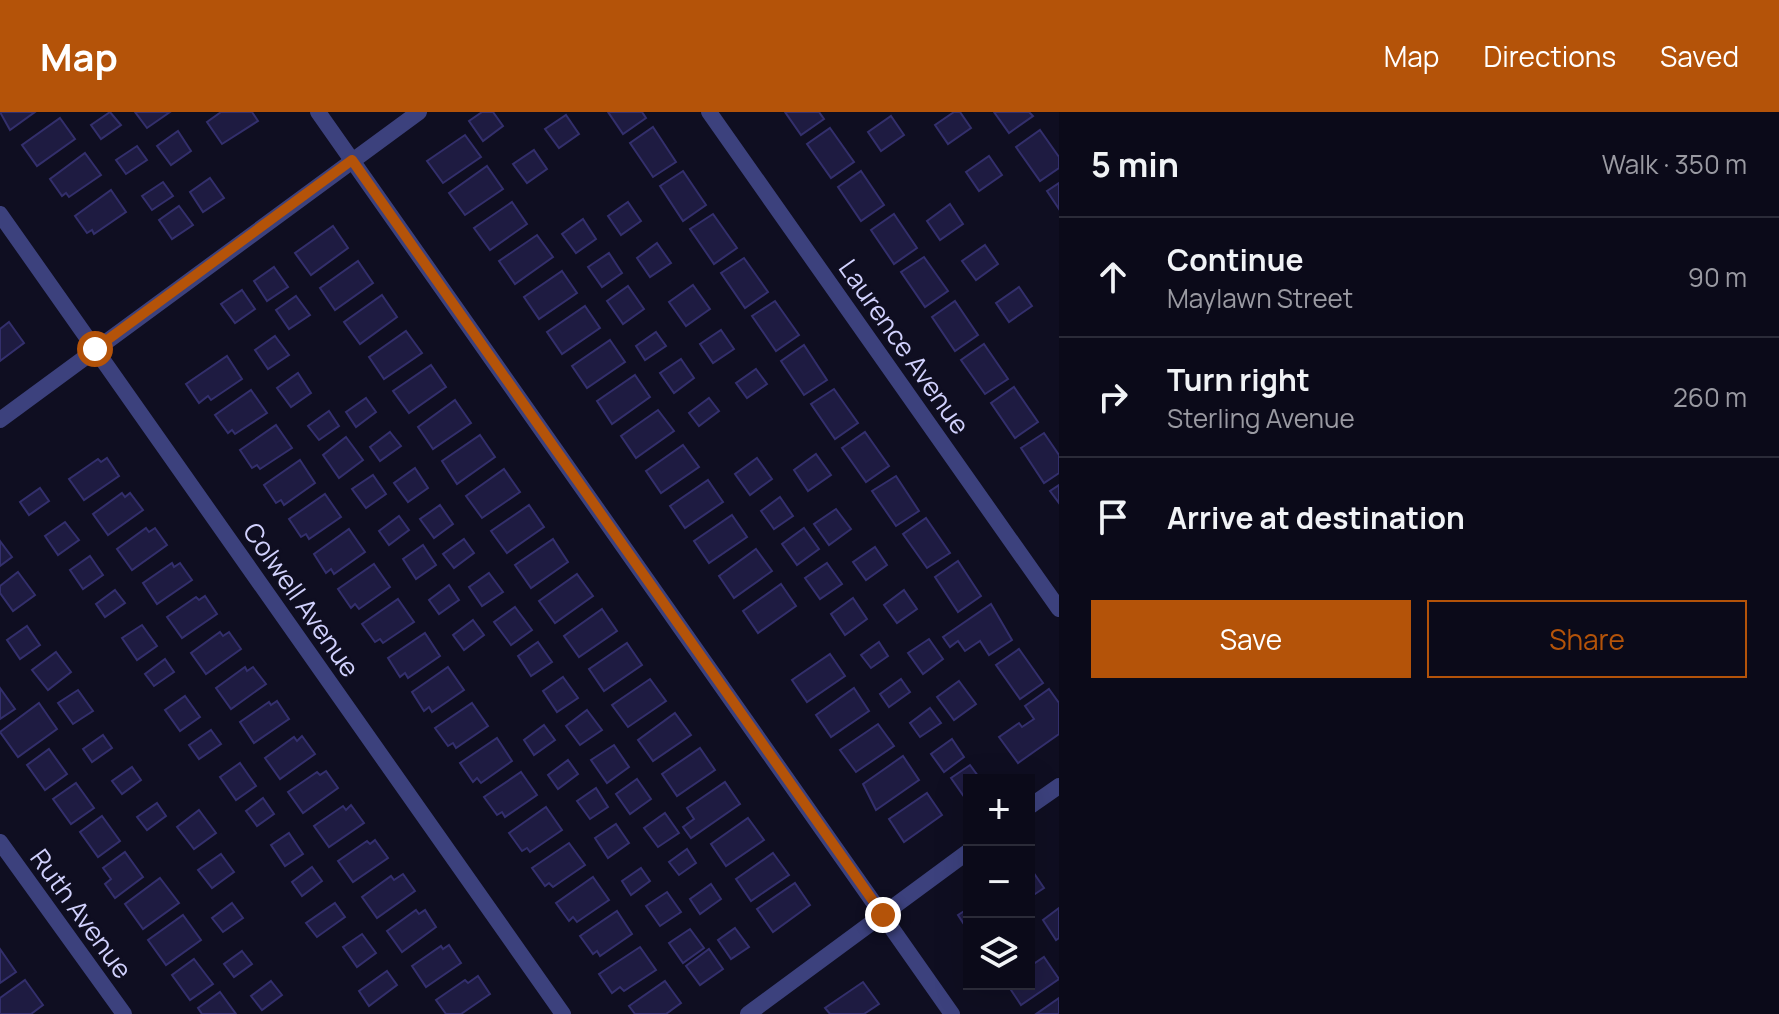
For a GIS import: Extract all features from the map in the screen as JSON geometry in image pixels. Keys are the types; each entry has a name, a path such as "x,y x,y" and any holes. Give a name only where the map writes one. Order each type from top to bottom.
{"street":[{"path":"318,112 952,1014"},
{"path":"0,420 419,112"},
{"name":"Laurence Avenue","path":"709,112 1059,609"},
{"name":"Colwell Avenue","path":"0,214 563,1014"},
{"path":"1035,803 1059,786"},
{"name":"Ruth Avenue","path":"0,842 124,1014"},
{"path":"748,1014 963,855"}],"building":[{"path":"0,112 35,112 10,130"},
{"path":"110,112 121,125 101,139 91,125"},
{"path":"135,112 170,112 147,128"},
{"path":"221,112 252,112 258,121 222,144 207,122"},
{"path":"482,112 493,112 503,126 483,141 469,121"},
{"path":"608,112 642,112 646,118 623,134"},
{"path":"785,112 819,112 824,119 801,135"},
{"path":"954,112 960,112 971,128 948,144 935,125"},
{"path":"994,112 1029,112 1033,116 1009,133"},
{"path":"566,115 579,134 559,148 545,129"},
{"path":"891,116 904,135 881,151 868,132"},
{"path":"60,118 75,139 37,166 22,145"},
{"path":"653,127 676,162 653,177 630,143"},
{"path":"830,128 854,162 831,178 807,144"},
{"path":"1040,130 1059,157 1059,168 1040,181 1016,147"},
{"path":"178,131 191,151 171,165 157,146"},
{"path":"465,135 481,157 443,183 427,161"},
{"path":"137,146 147,160 126,174 116,160"},
{"path":"534,150 547,169 527,183 513,164"},
{"path":"85,153 101,175 69,197 66,193 62,196 50,179"},
{"path":"989,156 1002,175 979,191 966,172"},
{"path":"487,166 503,189 465,215 449,193"},
{"path":"683,171 706,205 683,221 660,186"},
{"path":"861,171 884,205 861,221 838,187"},
{"path":"210,178 224,198 203,212 190,192"},
{"path":"163,182 173,196 152,210 142,196"},
{"path":"1059,183 1059,209 1047,191"},
{"path":"111,190 126,212 94,234 92,230 87,233 75,216"},
{"path":"512,202 527,224 490,250 474,228"},
{"path":"628,202 641,221 621,235 608,216"},
{"path":"950,204 963,224 940,240 927,221"},
{"path":"179,206 193,225 172,239 159,220"},
{"path":"713,214 737,248 714,264 690,229"},
{"path":"894,214 917,248 894,264 871,230"},
{"path":"583,219 596,239 576,253 562,234"},
{"path":"333,226 348,248 311,275 295,253"},
{"path":"537,235 553,257 515,284 499,261"},
{"path":"657,243 671,263 650,277 637,258"},
{"path":"985,245 998,264 976,280 962,261"},
{"path":"609,253 622,273 602,287 588,267"},
{"path":"924,257 948,291 925,307 901,272"},
{"path":"744,258 768,292 745,308 721,273"},
{"path":"358,261 373,283 335,310 320,288"},
{"path":"274,267 288,287 267,301 254,281"},
{"path":"562,271 577,293 539,319 524,297"},
{"path":"693,285 710,309 686,326 669,302"},
{"path":"628,286 644,309 623,324 607,301"},
{"path":"1019,287 1032,306 1009,322 996,303"},
{"path":"242,290 255,309 235,323 221,304"},
{"path":"382,295 397,317 360,344 344,322"},
{"path":"296,296 310,315 289,329 276,310"},
{"path":"775,301 799,335 776,351 752,316"},
{"path":"955,301 978,335 955,351 932,317"},
{"path":"585,306 600,328 562,354 547,332"},
{"path":"9,322 24,343 0,361 0,329"},
{"path":"721,330 734,349 713,363 700,344"},
{"path":"406,331 422,353 384,379 369,357"},
{"path":"656,332 666,346 645,360 636,346"},
{"path":"275,336 289,355 268,369 255,350"},
{"path":"610,340 625,362 587,388 572,366"},
{"path":"984,344 1008,379 985,394 961,360"},
{"path":"804,345 827,380 804,395 781,361"},
{"path":"227,356 242,379 211,400 208,396 199,403 186,384"},
{"path":"681,359 694,378 674,393 660,373"},
{"path":"431,365 446,387 409,413 393,391"},
{"path":"756,369 767,384 747,398 736,383"},
{"path":"298,373 311,393 291,407 277,388"},
{"path":"635,375 650,397 612,424 597,401"},
{"path":"1014,387 1038,422 1015,438 991,403"},
{"path":"834,389 858,423 835,439 811,404"},
{"path":"251,390 267,413 235,434 232,430 228,433 215,415"},
{"path":"366,398 376,412 356,427 346,412"},
{"path":"709,398 719,411 699,426 689,413"},
{"path":"455,400 471,423 433,449 418,427"},
{"path":"658,410 674,431 636,458 621,436"},
{"path":"329,411 339,426 319,440 308,426"},
{"path":"276,425 292,448 260,469 257,465 252,468 240,450"},
{"path":"390,432 401,446 380,461 370,447"},
{"path":"865,432 889,466 866,482 842,448"},
{"path":"1044,433 1059,455 1059,473 1044,483 1021,448"},
{"path":"480,435 495,457 457,484 442,461"},
{"path":"346,437 363,460 339,478 323,455"},
{"path":"683,445 699,467 661,493 646,471"},
{"path":"816,454 831,475 808,491 794,470"},
{"path":"107,458 119,476 84,500 69,479 98,459 101,462"},
{"path":"757,458 772,479 750,495 735,474"},
{"path":"300,460 315,483 284,505 281,500 276,503 264,485"},
{"path":"415,468 428,488 408,502 394,483"},
{"path":"504,469 520,492 482,518 466,496"},
{"path":"373,475 386,494 366,508 352,489"},
{"path":"896,476 919,511 896,526 872,491"},
{"path":"708,480 723,502 685,528 670,506"},
{"path":"1059,485 1059,503 1050,491"},
{"path":"40,488 49,501 29,515 20,502"},
{"path":"122,493 125,497 130,493 143,510 108,535 93,514"},
{"path":"325,494 341,517 309,539 306,534 301,537 289,519"},
{"path":"780,497 793,516 774,529 761,511"},
{"path":"440,505 453,524 434,538 420,519"},
{"path":"529,505 544,527 507,553 491,531"},
{"path":"836,509 851,529 829,545 814,524"},
{"path":"732,515 747,537 709,563 694,541"},
{"path":"399,516 409,530 389,545 379,531"},
{"path":"926,518 950,553 927,568 903,534"},
{"path":"65,522 79,540 58,555 45,536"},
{"path":"146,528 149,532 155,528 167,545 132,570 117,549"},
{"path":"804,528 819,549 797,565 782,544"},
{"path":"349,529 365,552 334,574 331,569 326,573 314,554"},
{"path":"464,539 474,553 454,568 443,554"},
{"path":"553,539 568,562 531,588 515,565"},
{"path":"0,541 12,557 0,566"},
{"path":"423,545 436,565 416,579 403,559"},
{"path":"875,547 887,565 866,580 853,562"},
{"path":"756,549 772,571 734,598 719,576"},
{"path":"90,556 103,575 83,589 70,570"},
{"path":"958,561 981,596 958,612 935,577"},
{"path":"172,563 174,567 180,563 192,580 157,604 143,583"},
{"path":"827,563 842,584 820,599 805,578"},
{"path":"374,564 390,587 359,609 355,604 351,608 338,589"},
{"path":"18,572 35,595 13,611 0,593 0,586"},
{"path":"489,573 503,592 482,606 469,587"},
{"path":"577,574 593,596 555,623 539,601"},
{"path":"781,584 796,606 758,633 743,611"},
{"path":"449,585 459,600 439,614 429,600"},
{"path":"115,590 125,603 105,617 96,604"},
{"path":"904,590 917,609 897,623 884,605"},
{"path":"205,596 217,614 182,638 167,617 196,597 199,600"},
{"path":"853,598 867,619 845,635 831,614"},
{"path":"398,599 414,622 383,643 380,639 375,642 362,624"},
{"path":"991,604 1012,640 989,655 980,641 965,651 958,641 950,647 943,637"},
{"path":"515,607 532,630 511,645 494,622"},
{"path":"602,609 617,631 579,657 564,636"},
{"path":"473,620 484,635 464,650 453,635"},
{"path":"142,625 157,646 137,660 122,638"},
{"path":"27,626 40,645 20,659 7,640"},
{"path":"220,632 223,636 229,632 241,649 206,674 191,653"},
{"path":"425,633 440,656 408,678 405,673 400,677 388,658"},
{"path":"929,639 943,659 923,674 908,653"},
{"path":"538,642 552,662 531,676 518,656"},
{"path":"879,642 888,656 871,668 861,655"},
{"path":"627,643 642,665 604,691 589,669"},
{"path":"1019,649 1043,683 1020,699 996,665"},
{"path":"56,652 71,672 48,690 32,670"},
{"path":"830,654 845,676 807,702 792,680"},
{"path":"165,659 174,672 154,686 145,674"},
{"path":"245,667 247,671 253,667 266,684 231,709 216,688"},
{"path":"448,667 464,690 432,712 429,707 424,711 412,692"},
{"path":"563,677 578,698 557,712 543,691"},
{"path":"650,679 666,701 628,727 612,705"},
{"path":"901,679 910,692 889,707 880,694"},
{"path":"959,681 976,704 954,720 937,697"},
{"path":"0,688 15,709 0,719"},
{"path":"854,688 869,711 831,737 816,715"},
{"path":"1049,689 1059,703 1059,734 1018,763 999,737 1019,723 1022,727 1034,719 1025,706"},
{"path":"78,690 93,711 73,724 58,703"},
{"path":"185,696 200,717 180,731 165,710"},
{"path":"277,701 289,719 254,743 240,722 269,702 271,705"},
{"path":"39,703 57,729 18,757 0,732"},
{"path":"472,703 488,726 456,748 453,743 448,746 435,728"},
{"path":"930,708 941,723 920,737 910,723"},
{"path":"587,710 602,730 580,745 566,726"},
{"path":"675,713 691,735 653,761 638,740"},
{"path":"878,724 894,746 856,772 840,750"},
{"path":"544,725 555,740 534,755 524,740"},
{"path":"211,730 221,744 199,759 189,745"},
{"path":"103,735 112,748 92,762 83,749"},
{"path":"302,736 315,754 280,779 265,758 294,737 297,741"},
{"path":"497,738 512,761 481,783 477,778 473,782 460,763"},
{"path":"952,739 964,757 944,772 931,754"},
{"path":"614,745 629,767 607,783 591,760"},
{"path":"700,748 715,770 677,796 662,774"},
{"path":"49,749 67,774 45,790 27,765"},
{"path":"903,756 919,780 876,810 863,784"},
{"path":"568,760 578,774 558,789 548,775"},
{"path":"240,763 256,786 236,800 220,777"},
{"path":"970,765 977,774 963,774 963,795 951,778"},
{"path":"132,767 141,780 122,794 112,781"},
{"path":"326,771 338,788 303,813 288,792 317,772 320,775"},
{"path":"521,772 537,795 505,817 502,812 497,815 484,797"},
{"path":"637,779 651,799 630,814 616,794"},
{"path":"725,782 740,804 691,838 683,827 694,819 687,808"},
{"path":"76,783 94,808 71,824 53,799"},
{"path":"596,788 608,807 590,819 577,801"},
{"path":"927,793 942,815 904,842 889,819"},
{"path":"263,798 274,814 257,826 246,811"},
{"path":"157,803 166,816 147,830 137,817"},
{"path":"351,805 364,823 329,847 314,826 343,806 346,810"},
{"path":"546,807 562,830 530,852 527,848 522,851 509,833"},
{"path":"199,810 216,833 194,849 177,827"},
{"path":"665,813 679,833 658,847 644,828"},
{"path":"102,816 120,841 98,857 80,832"},
{"path":"748,818 764,840 726,866 711,844"},
{"path":"616,824 629,843 608,858 595,838"},
{"path":"289,833 303,854 285,866 271,845"},
{"path":"375,840 388,858 353,882 338,861 367,841 370,844"},
{"path":"569,843 585,865 553,887 549,883 545,886 532,868"},
{"path":"687,849 696,863 679,875 669,862"},
{"path":"125,852 143,877 115,898 105,884 111,879 103,868"},
{"path":"773,853 789,875 751,901 736,879"},
{"path":"221,854 234,872 212,888 198,870"},
{"path":"312,867 322,881 302,896 292,882"},
{"path":"641,868 650,881 631,895 622,881"},
{"path":"403,874 415,891 377,918 362,897 391,876 394,880"},
{"path":"1035,875 1044,888 1035,894"},
{"path":"593,877 609,900 577,922 573,917 569,921 556,903"},
{"path":"160,878 179,903 143,929 125,904"},
{"path":"795,883 810,905 773,932 757,909"},
{"path":"711,884 721,899 700,914 690,899"},
{"path":"667,892 681,912 660,926 646,906"},
{"path":"232,903 243,918 223,932 212,918"},
{"path":"335,903 345,917 317,937 306,923"},
{"path":"1059,908 1059,938 1056,940 1043,920"},
{"path":"416,910 419,914 425,910 436,927 402,952 387,931"},
{"path":"617,911 632,934 600,956 597,951 593,954 580,936"},
{"path":"183,915 201,940 166,965 148,940"},
{"path":"735,928 749,947 731,959 718,940"},
{"path":"690,929 704,948 683,963 669,943"},
{"path":"362,934 376,953 357,967 343,947"},
{"path":"449,945 461,963 426,987 412,966 441,946 443,949"},
{"path":"640,947 656,970 624,991 620,987 612,993 599,974"},
{"path":"0,949 16,972 0,983"},
{"path":"709,949 723,969 700,985 686,966"},
{"path":"242,951 252,964 234,977 224,964"},
{"path":"1044,957 1059,979 1021,1005 1011,990 1035,990 1035,963"},
{"path":"194,959 213,984 190,1000 172,975"},
{"path":"387,971 397,985 369,1006 359,991"},
{"path":"478,976 490,994 461,1014 446,1014 436,1000 465,980 468,983"},
{"path":"25,980 43,1005 31,1014 0,1014 0,998"},
{"path":"271,981 282,995 262,1010 251,996"},
{"path":"665,981 681,1003 666,1014 635,1014 629,1006"},
{"path":"863,982 879,1004 864,1014 830,1014 825,1008"},
{"path":"220,992 236,1014 202,1014 198,1008"},
{"path":"1059,998 1059,1014 1036,1014"}],"route":[{"path":"95,349 352,160 883,915"}]}
